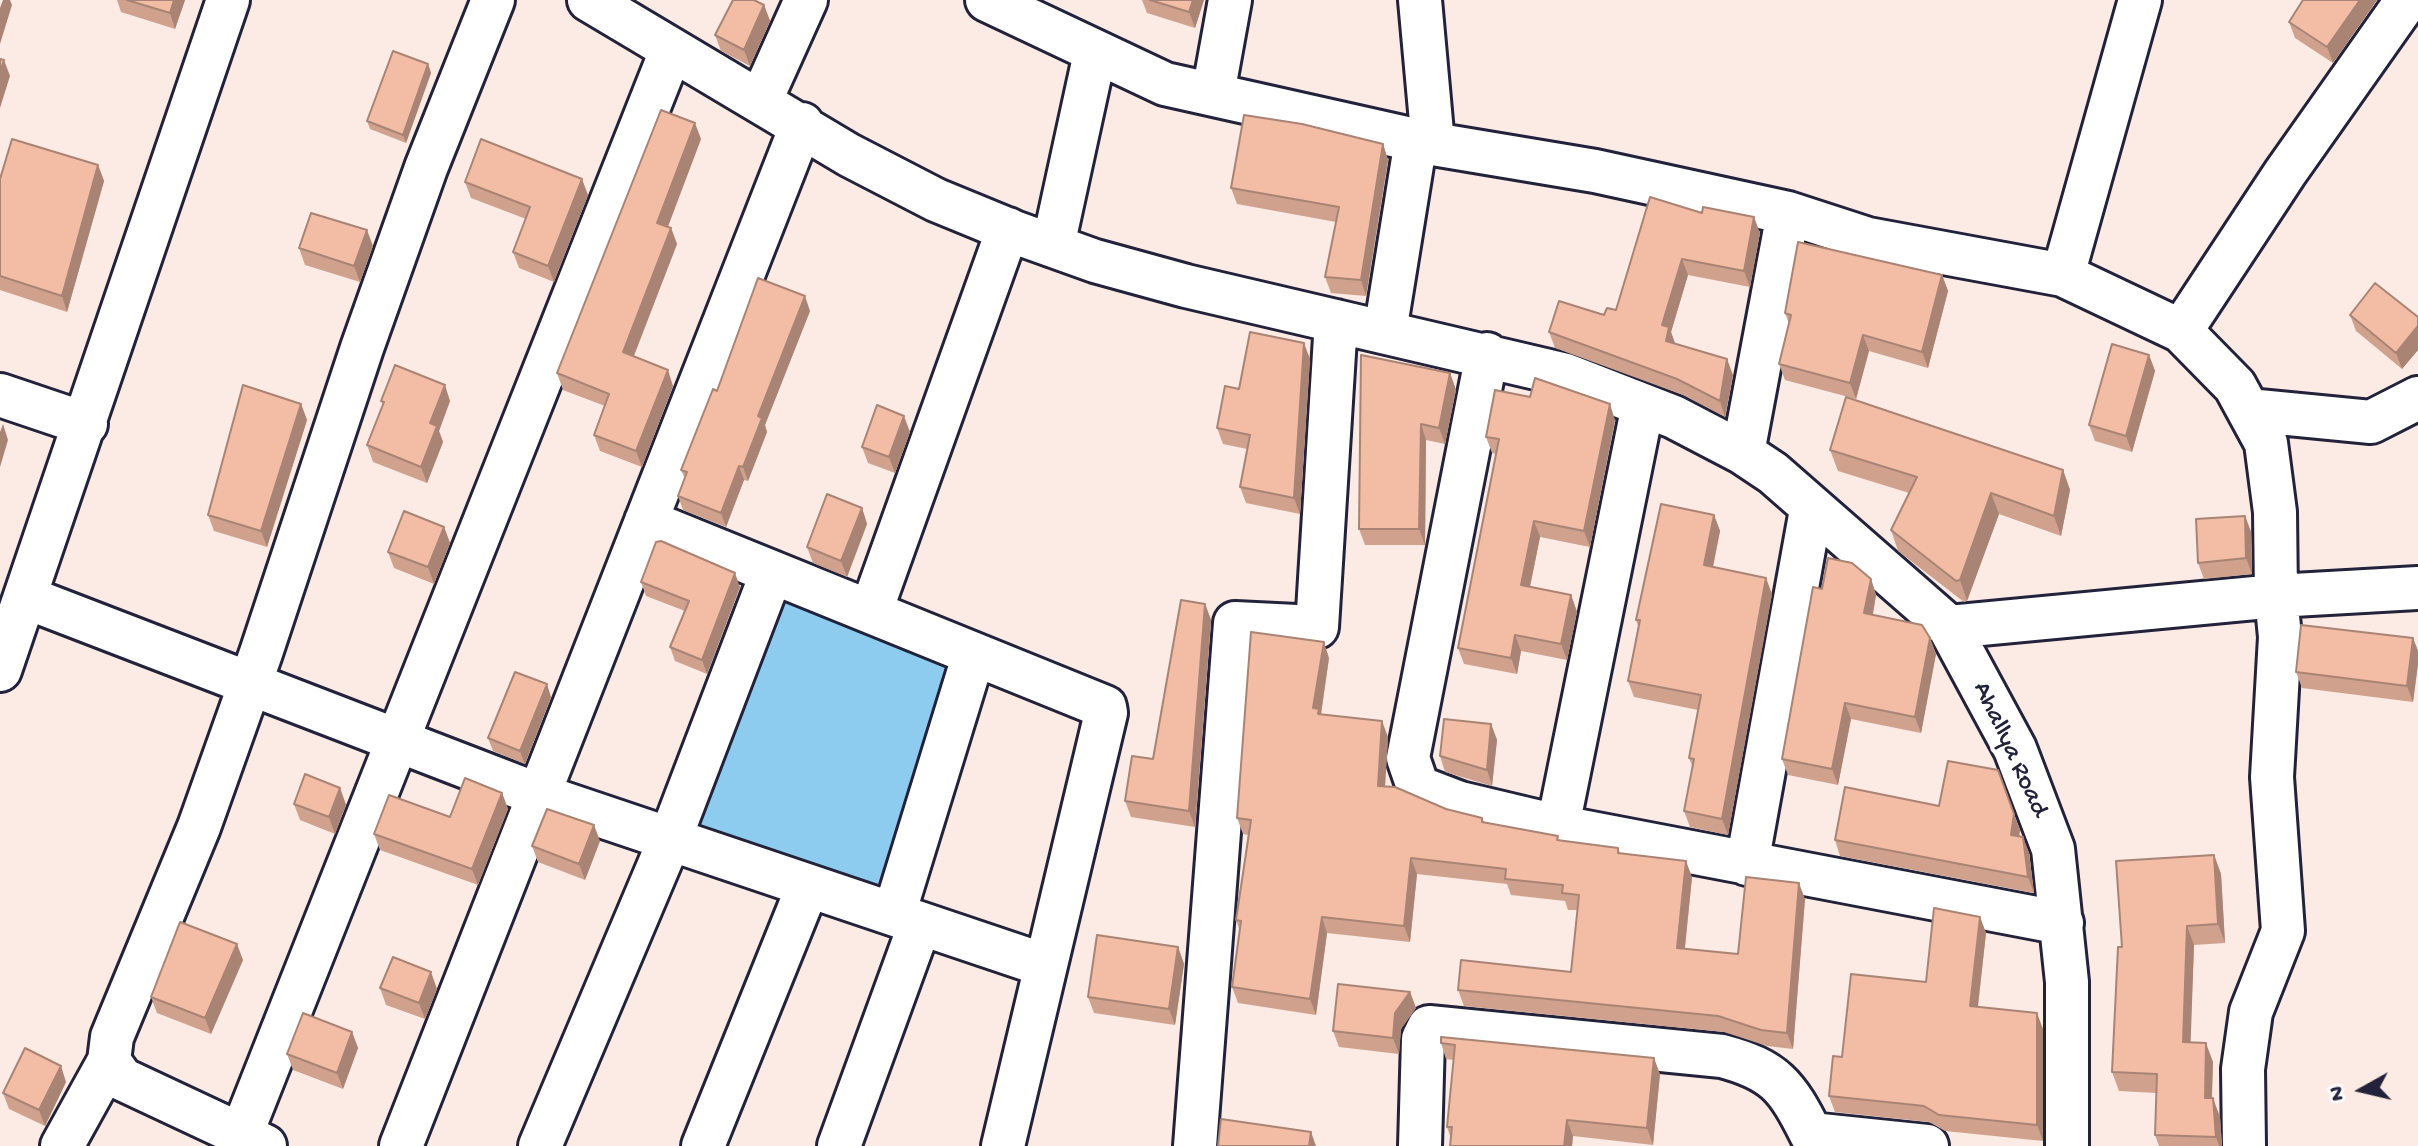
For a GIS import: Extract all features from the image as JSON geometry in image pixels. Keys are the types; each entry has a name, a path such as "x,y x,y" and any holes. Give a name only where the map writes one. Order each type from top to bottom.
{"street":[{"path":"0,670 228,0"},
{"path":"62,1146 109,1061 112,1037 199,827 362,348 426,168 493,0"},
{"name":"Ahallya Road","path":"589,0 671,51 802,124 849,155 936,200 1008,229 1053,246 1186,286 1487,354 1566,375 1643,405 1743,453 1773,473 1811,510 1949,627 2015,749 2053,849 2067,982 2067,1146"},
{"path":"761,100 806,0"},
{"path":"987,0 1165,84 1424,142 1595,171 1788,213 1868,239 2063,275 2181,331 2235,386 2266,443 2275,512 2280,637 2272,777 2283,931 2251,1012 2243,1069 2244,1146"},
{"path":"1213,94 1230,0"},
{"path":"1385,332 1424,142 1420,0"},
{"path":"2063,275 2140,0"},
{"path":"2181,331 2285,173 2408,10"},
{"path":"109,1061 122,1079 253,1140 397,741 671,51"},
{"path":"1053,246 1095,53"},
{"path":"401,1146 802,124"},
{"path":"1743,453 1788,213"},
{"path":"871,611 1008,229"},
{"path":"1195,1146 1235,623 1317,627 1336,321"},
{"path":"1487,354 1408,758 1418,787 1460,803 1558,826 2062,923"},
{"path":"0,395 86,424"},
{"path":"2248,410 2371,422 2418,398"},
{"path":"1558,826 1643,405"},
{"path":"1747,864 1811,510"},
{"path":"646,521 1105,707 1003,1146"},
{"path":"540,1146 670,839 772,572"},
{"path":"1949,627 2276,596 2418,588"},
{"path":"25,597 539,795 1044,965"},
{"path":"839,1146 907,919 974,654"},
{"path":"703,1146 808,886"},
{"path":"1420,1146 1423,1039 1429,1027 1651,1047 1753,1064 1774,1075 1795,1101 1811,1140 1927,1146"}],"water":[{"path":"785,597 948,664 949,686 888,898 699,830 695,823"}],"building":[{"path":"127,0 174,0 170,13"},
{"path":"733,0 754,0 764,5 744,50 715,35"},
{"path":"1150,0 1193,0 1189,12"},
{"path":"2303,0 2360,0 2327,47 2289,22"},
{"path":"393,51 428,64 403,135 367,121"},
{"path":"661,110 695,123 657,223 671,228 623,352 668,370 636,451 594,435 609,394 557,373"},
{"path":"1244,115 1302,124 1383,144 1361,280 1325,277 1339,207 1231,188"},
{"path":"12,139 98,165 62,296 0,276 0,179"},
{"path":"481,139 582,179 548,266 513,252 530,207 465,182"},
{"path":"1650,197 1702,213 1703,207 1754,217 1744,271 1682,259 1662,325 1669,327 1666,341 1727,359 1720,401 1677,379 1549,332 1559,301 1604,315 1607,308 1616,310"},
{"path":"311,213 367,230 354,266 299,248"},
{"path":"1798,242 1942,275 1922,352 1863,335 1850,383 1779,364 1791,315 1785,313"},
{"path":"758,278 805,296 758,416 762,418 721,513 678,496 687,472 681,470 713,389 717,391"},
{"path":"2375,283 2418,317 2418,326 2396,353 2350,315"},
{"path":"1250,332 1304,343 1294,498 1240,487 1250,435 1217,428 1225,386 1239,389"},
{"path":"2112,344 2149,355 2126,436 2089,425"},
{"path":"1361,355 1450,373 1439,428 1421,424 1419,529 1359,529"},
{"path":"395,365 445,385 430,423 437,426 421,467 367,445"},
{"path":"1535,378 1610,404 1584,531 1534,521 1521,585 1571,595 1561,644 1515,635 1511,658 1458,648 1499,439 1486,437 1495,390 1530,397"},
{"path":"243,385 301,404 261,531 208,515"},
{"path":"1846,397 2063,470 2054,516 1991,493 1960,580 1956,581 1891,530 1917,477 1830,450"},
{"path":"877,405 904,416 889,457 862,447"},
{"path":"827,494 862,508 841,561 807,547"},
{"path":"1661,504 1714,515 1704,565 1766,578 1722,819 1684,811 1694,759 1689,758 1701,695 1628,681 1640,620 1636,620"},
{"path":"404,511 444,527 428,567 388,552"},
{"path":"2245,516 2246,558 2198,563 2196,519"},
{"path":"661,541 735,573 702,660 670,647 689,601 641,582 656,542"},
{"path":"1828,558 1852,563 1871,579 1864,613 1922,625 1930,638 1915,717 1845,703 1832,769 1782,759 1813,587 1822,589"},
{"path":"1181,600 1205,604 1189,811 1125,801 1132,756 1153,759"},
{"path":"2301,625 2413,638 2407,686 2296,672"},
{"path":"1251,632 1324,642 1313,708 1319,709 1318,714 1382,721 1378,786 1395,787 1446,809 1482,818 1482,822 1558,836 1557,840 1618,848 1618,853 1686,861 1677,948 1738,954 1746,877 1799,883 1787,1033 1761,1030 1718,1016 1458,990 1461,960 1571,972 1579,895 1562,893 1563,885 1505,879 1506,869 1411,858 1404,926 1322,917 1310,999 1232,987 1241,921 1236,920 1251,820 1237,818"},
{"path":"515,672 547,684 520,751 488,738"},
{"path":"1444,719 1491,724 1487,770 1440,756"},
{"path":"1948,761 1998,770 2014,814 2011,835 2023,837 2028,877 1835,840 1845,787 1939,806"},
{"path":"305,774 340,788 329,817 294,804"},
{"path":"465,778 502,793 472,869 374,834 389,795 450,817"},
{"path":"547,809 594,825 579,864 532,846"},
{"path":"2214,855 2218,924 2187,926 2183,1042 2206,1043 2205,1098 2213,1098 2216,1137 2155,1135 2157,1074 2112,1072 2118,947 2122,947 2116,861"},
{"path":"1934,908 1980,917 1970,1006 2037,1013 2037,1125 1939,1115 1924,1106 1829,1096 1833,1056 1842,1057 1851,974 1926,982"},
{"path":"180,922 237,944 205,1018 151,997"},
{"path":"1097,935 1178,947 1169,1009 1088,997"},
{"path":"393,957 431,972 419,1003 380,988"},
{"path":"1338,984 1410,992 1395,1013 1393,1038 1333,1031"},
{"path":"303,1013 352,1032 337,1073 287,1054"},
{"path":"1441,1037 1654,1058 1647,1128 1567,1120 1564,1146 1450,1146 1452,1127 1447,1127 1455,1045 1441,1043"},
{"path":"25,1048 61,1066 39,1110 3,1093"},
{"path":"1221,1119 1311,1132 1309,1146 1218,1146"}]}
